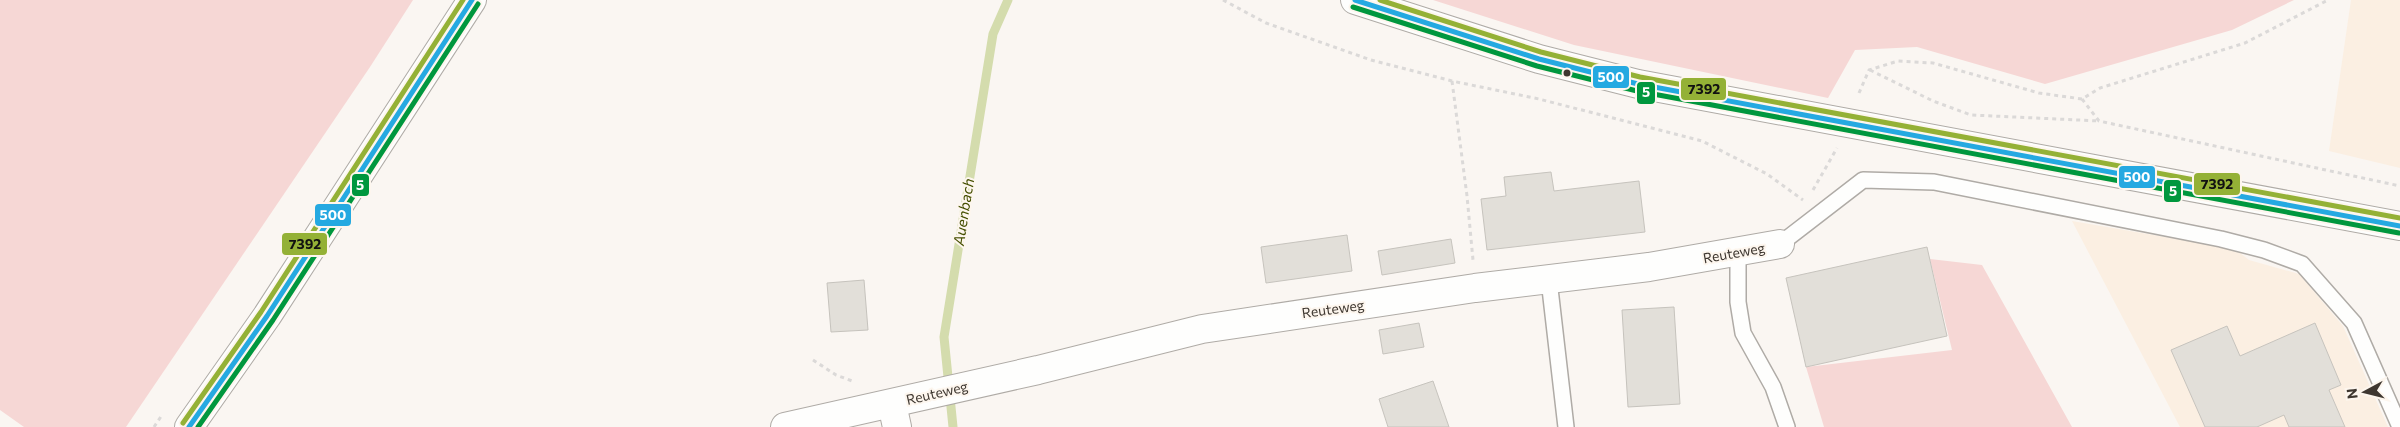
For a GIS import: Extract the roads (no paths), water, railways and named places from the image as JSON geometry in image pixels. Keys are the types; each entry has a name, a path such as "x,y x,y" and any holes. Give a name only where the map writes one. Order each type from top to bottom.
{"street":[{"path":"190,427 267,316 472,0"},
{"path":"1354,0 1539,59 1638,84 2400,226"},
{"name":"Reuteweg","path":"786,427 894,416 923,396 1202,329 1475,288 1649,268 1780,244"}],"lane":[{"path":"1780,244 1863,180 1934,182 2221,238 2264,250 2302,264 2354,323 2400,427"},
{"path":"1738,252 1738,302 1743,333 1773,387 1787,427"},
{"path":"1549,280 1566,427"}],"waterway":[{"name":"Auenbach","path":"953,427 944,337 993,34 1008,0"}]}
